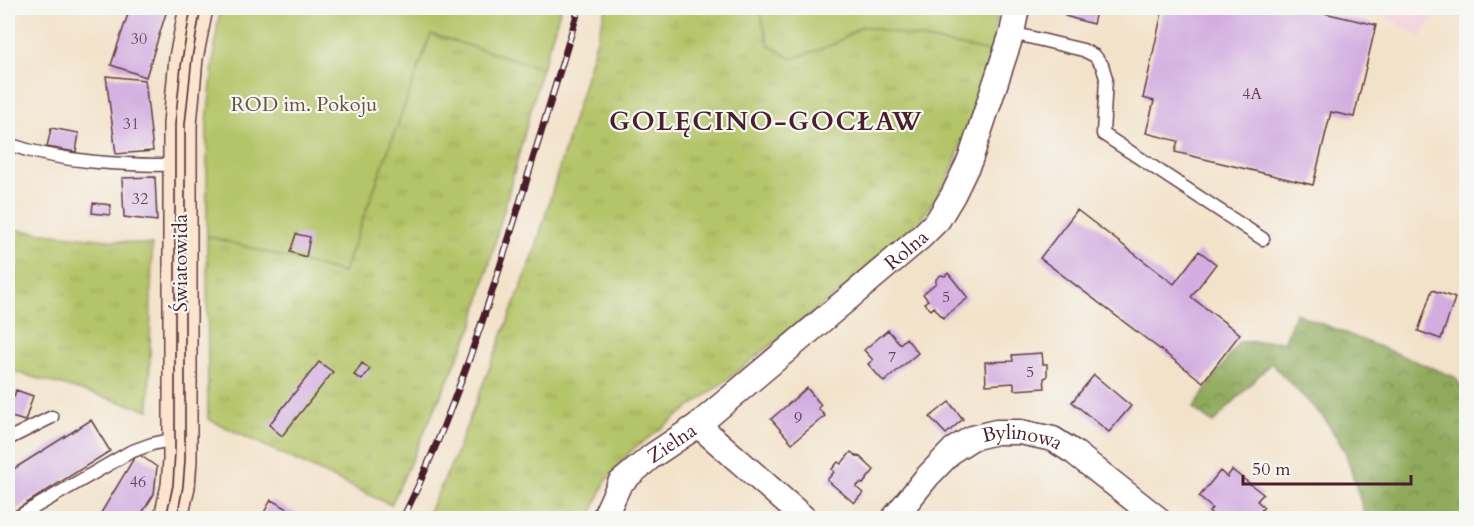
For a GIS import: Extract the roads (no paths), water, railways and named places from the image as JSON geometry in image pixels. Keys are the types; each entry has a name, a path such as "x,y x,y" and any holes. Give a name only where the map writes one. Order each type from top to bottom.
{"street":[{"name":"Światowida","path":"171,519 179,480 180,438 180,124 184,75 196,8"},
{"name":"Rolna","path":"698,425 921,237 938,220 970,160 1012,33 1017,8"},
{"name":"Zielna","path":"604,519 620,483 652,456 698,425 804,519"},
{"name":"Bylinowa","path":"894,519 927,477 953,450 972,438 996,432 1020,432 1053,439 1075,453 1157,519"}],"lane":[{"path":"1012,33 1083,50 1095,56 1102,65 1106,78 1103,134 1263,239"},
{"path":"8,144 70,159 180,165"},
{"path":"8,439 52,417"},
{"path":"16,519 130,452 180,438"}],"tram line":[{"path":"166,518 173,485 175,451 175,124 181,66 191,8"},
{"path":"177,518 185,460 185,124 192,58 201,8"}],"railway":[{"path":"403,518 454,401 482,321 509,240 579,8"}],"district":[{"name":"GOLĘCINO-GOCŁAW","path":"766,121"}],"park label":[{"name":"ROD im. Pokoju","path":"304,104"}]}
